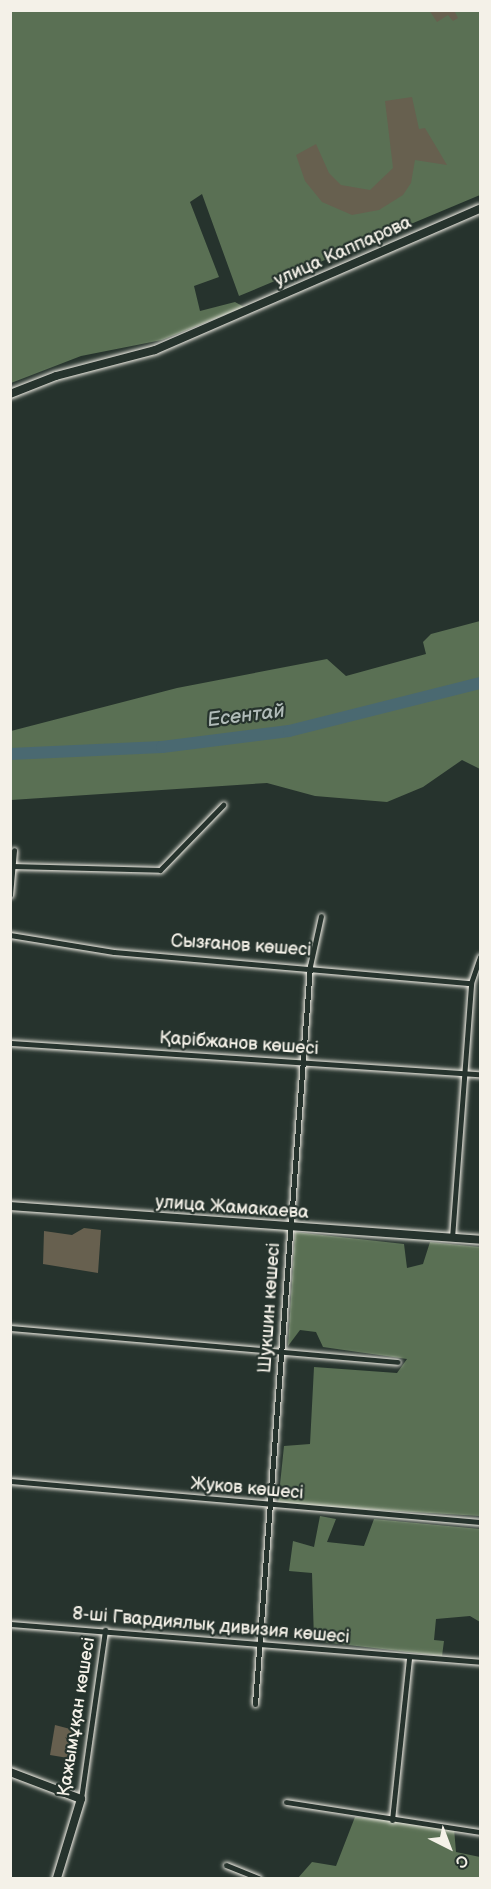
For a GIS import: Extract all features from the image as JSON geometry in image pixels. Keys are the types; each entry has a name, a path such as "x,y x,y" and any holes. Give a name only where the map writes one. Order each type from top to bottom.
{"street":[{"name":"улица Каппарова","path":"10,394 56,376 130,359 218,324 480,209"},
{"path":"12,868 160,870 222,805"},
{"path":"10,895 14,850"},
{"name":"Шукшин көшесі","path":"255,1704 310,966 321,916"},
{"name":"Сызғанов көшесі","path":"10,935 114,952 310,966 471,983"},
{"path":"452,1238 471,983 480,957"},
{"name":"Қарібжанов көшесі","path":"10,1043 480,1074"},
{"name":"улица Жамакаева","path":"10,1206 480,1240"},
{"path":"10,1329 398,1362"},
{"name":"Жуков көшесі","path":"10,1481 271,1507 480,1522"},
{"name":"8-ші Гвардиялық дивизия көшесі","path":"10,1624 480,1662"},
{"name":"Қажымұқан көшесі","path":"57,1878 81,1799 105,1630"},
{"path":"392,1820 409,1658"},
{"path":"10,1772 81,1799"},
{"path":"286,1802 480,1832"},
{"path":"226,1865 258,1878"}],"green space":[{"path":"11,11 480,11 480,195 239,296 202,194 190,202 219,277 194,286 200,311 235,302 244,307 162,340 81,356 11,383"},
{"path":"480,621 480,769 462,760 423,787 387,802 315,796 267,783 11,800 11,731 177,688 327,659 346,676 426,654 423,642 431,634"},
{"path":"295,1232 404,1244 407,1268 423,1264 430,1242 480,1247 480,1516 278,1504 284,1446 310,1444 314,1367 397,1373 407,1359 323,1347 316,1332 300,1330 288,1346"},
{"path":"320,1516 336,1519 327,1542 364,1546 374,1519 480,1529 480,1622 470,1616 436,1619 434,1640 444,1641 442,1656 314,1641 312,1573 289,1571 293,1541 314,1547"},
{"path":"355,1817 454,1828 456,1852 480,1857 480,1878 298,1878 312,1862 336,1866"}],"building":[{"path":"429,10 454,10 458,18 453,21 448,15 437,22"},
{"path":"412,97 419,129 425,128 447,165 415,160 411,183 403,195 379,210 352,215 322,202 305,181 296,155 316,144 329,173 341,185 370,190 393,168 385,101"},
{"path":"84,1228 101,1230 98,1273 43,1264 44,1231 72,1235"},
{"path":"55,1725 74,1730 77,1748 68,1758 50,1755"}],"waterway":[{"name":"Есентай","path":"10,754 162,747 289,731 480,683"}]}
